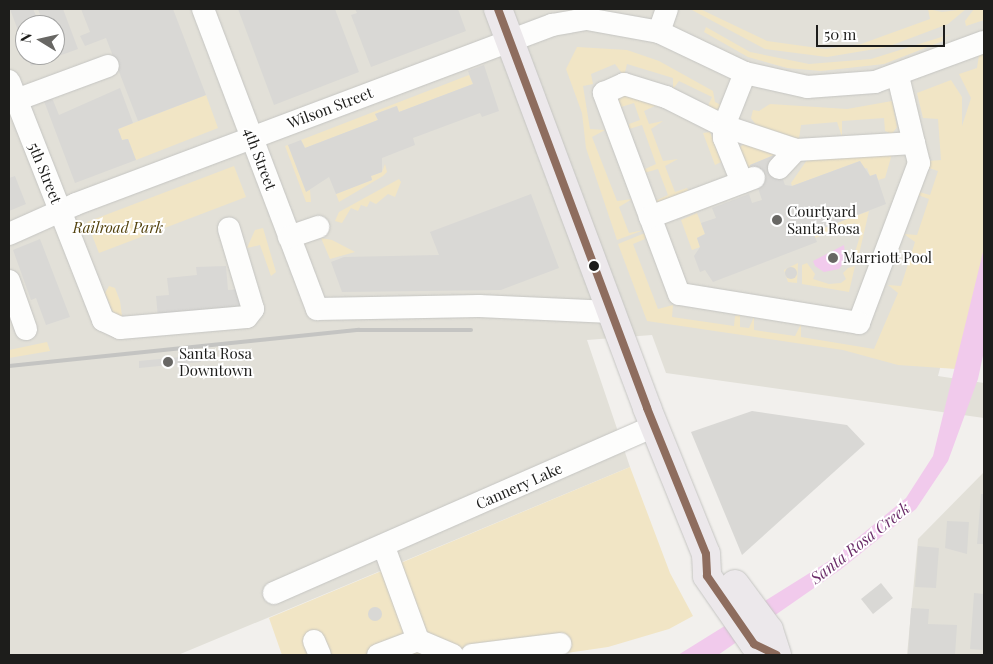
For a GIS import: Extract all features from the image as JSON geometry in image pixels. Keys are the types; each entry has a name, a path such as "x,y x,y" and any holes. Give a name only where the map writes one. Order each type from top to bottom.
{"main road":[{"path":"498,9 654,426 706,554 721,565 769,630 775,653"}],"street":[{"name":"4th Street","path":"203,9 317,309 479,306 611,312"},
{"path":"659,32 668,9"},
{"name":"Wilson Street","path":"9,234 60,212 509,38 552,25 587,20 659,32 745,73 783,84 830,88 898,76 983,42"},
{"path":"12,91 108,66"},
{"path":"650,217 748,180 724,138 724,126 745,73"},
{"path":"898,76 919,163 859,323 679,294 604,93 624,84 666,97 724,126 796,150 914,143"},
{"name":"5th Street","path":"12,91 104,320 120,328 248,317 253,309 229,229"},
{"path":"779,168 796,150"},
{"path":"290,237 318,227"},
{"path":"9,281 26,329"},
{"name":"Cannery Lake","path":"274,593 384,547 654,426"},
{"path":"384,547 418,640"},
{"path":"378,655 418,640 453,655"},
{"path":"472,655 560,644"}],"shaded area":[{"path":"9,9 984,9 984,201 938,376 984,383 984,418 666,373 652,335 587,340 630,467 178,655 9,655"},
{"path":"984,472 984,655 907,655 918,539"}],"green space":[{"path":"690,9 700,9 767,41 825,49 861,44 930,19 928,9 942,12 966,9 948,24 887,47 827,57 765,49"},
{"path":"974,9 984,9 984,20 966,26 965,21"},
{"path":"984,23 984,338 971,370 898,365 843,350 647,321 618,244 645,233 645,239 633,244 658,309 673,305 672,317 734,326 735,316 740,315 740,327 749,328 754,317 754,330 795,336 801,324 801,337 874,349 898,293 888,285 901,286 915,242 904,234 917,235 929,199 918,195 919,192 930,195 938,171 926,167 928,161 941,160 938,119 923,118 917,93 951,80 962,97 962,126 971,98 959,74 977,68"},
{"path":"706,27 750,52 809,64 871,59 951,34 942,38 943,41 884,64 821,71 787,68 748,57 704,32"},
{"path":"577,47 627,50 659,61 713,91 715,102 721,105 717,111 708,106 712,97 679,81 673,89 673,78 627,64 624,76 615,64 591,74 593,84 583,86 590,129 605,130 592,137 617,201 632,199 619,207 629,233 644,230 617,240 586,148 582,113 566,69"},
{"path":"469,75 473,84 399,112 396,106 375,114 378,120 305,148 301,140"},
{"path":"623,93 657,105 644,111 649,124 663,121 651,129 663,161 678,159 665,166 675,192 687,188 689,191 657,204 655,201 668,195 658,169 644,173 645,169 656,164 642,125 629,129 629,124 640,120 634,103 621,107 618,98"},
{"path":"206,95 218,128 136,160 128,139 122,140 118,129"},
{"path":"892,101 897,127 892,134 885,131 884,118 842,121 842,137 837,122 801,125 799,139 756,125 751,118 753,110 759,111 770,104 847,109"},
{"path":"710,132 721,162 715,165 703,133"},
{"path":"744,144 777,155 776,161 774,155 750,165 752,172 748,172 738,148"},
{"path":"288,145 306,191 310,190 311,202 306,202 285,146"},
{"path":"892,154 885,178 878,180 876,174 870,176 867,168 863,169 860,161 792,186 791,183 807,160"},
{"path":"385,164 387,172 383,176 339,202 336,194 372,180 371,176 382,172"},
{"name":"Railroad Park","path":"234,166 246,197 99,253 87,222"},
{"path":"399,179 401,182 395,197 388,194 376,204 370,201 367,207 361,205 358,211 351,208 342,223 335,221 339,212"},
{"path":"869,211 857,263 852,262 860,236 855,223 815,238 813,232"},
{"path":"697,213 705,234 697,238 700,247 692,250 681,220"},
{"path":"263,228 276,272 271,276 260,245 247,248 255,230"},
{"path":"321,238 332,240 355,252 330,259"},
{"path":"798,263 797,283 788,282 784,270"},
{"path":"807,263 815,274 813,279 829,284 841,283 846,279 843,273 848,268 855,266 849,292 802,284 802,265"},
{"path":"109,286 115,288 120,301 122,316 115,317 105,293"},
{"path":"47,342 50,351 9,358 9,350"},
{"path":"630,467 670,573 693,616 669,629 608,647 553,655 282,655 269,618"}],"water":[{"name":"Marriott Pool","path":"844,245 846,260 839,269 824,272 815,266 813,261"},
{"name":"Santa Rosa Creek","path":"984,248 984,351 978,379 948,461 916,509 840,570 718,655 678,655 832,559 906,498 933,456"}],"building":[{"path":"10,9 33,9 36,15 15,15 15,22"},
{"path":"38,9 63,9 78,49 65,54 65,15 40,15"},
{"path":"81,9 173,9 206,95 138,121 106,38 85,46 80,36 90,32"},
{"path":"238,9 335,9 359,72 274,105"},
{"path":"355,9 458,9 466,31 371,67 351,15 357,13"},
{"path":"484,65 499,111 482,117 480,113 413,138 415,145 382,158 382,172 371,176 372,180 336,194 329,177 306,192 288,145 301,140 305,148 378,120 375,114 397,106 399,112 473,84 468,71"},
{"path":"120,88 133,123 118,129 122,140 128,139 136,160 75,183 44,101 52,98 59,115"},
{"name":"Courtyard Santa Rosa","path":"774,155 785,185 792,186 860,161 870,176 876,174 886,204 813,232 817,242 713,282 705,270 700,272 694,256 700,247 697,238 705,234 701,223 716,218 712,208 749,194 752,203 762,200 750,165"},
{"path":"15,176 26,204 9,211 9,178"},
{"path":"531,194 559,268 501,290 342,292 331,262 344,257 439,255 430,232"},
{"path":"40,239 70,317 46,325 36,298 31,300 13,250"},
{"path":"226,266 228,290 242,289 243,309 158,317 156,296 169,295 167,278 197,275 196,267"},
{"path":"789,267 793,267 797,273 793,279 789,279 785,275 785,271"},
{"path":"201,355 201,362 139,368 139,361"},
{"path":"752,411 847,425 865,444 742,555 691,432"},
{"path":"981,494 984,494 984,544 977,544"},
{"path":"947,521 969,522 967,554 945,548"},
{"path":"918,546 939,548 936,588 915,587"},
{"path":"881,583 893,598 873,614 861,599"},
{"path":"974,593 984,594 984,650 970,649"},
{"path":"372,607 378,607 382,614 378,621 372,621 368,617 368,611"},
{"path":"911,608 929,609 928,624 957,625 955,655 908,654"}],"railway":[{"path":"9,366 359,330 471,330"}],"transit line":[{"path":"498,9 647,408 706,554 707,576 754,644 777,655"}],"place":[{"name":"Courtyard Santa Rosa","path":"777,220"},
{"name":"Marriott Pool","path":"833,258"},
{"name":"Santa Rosa Downtown","path":"168,362"}]}
